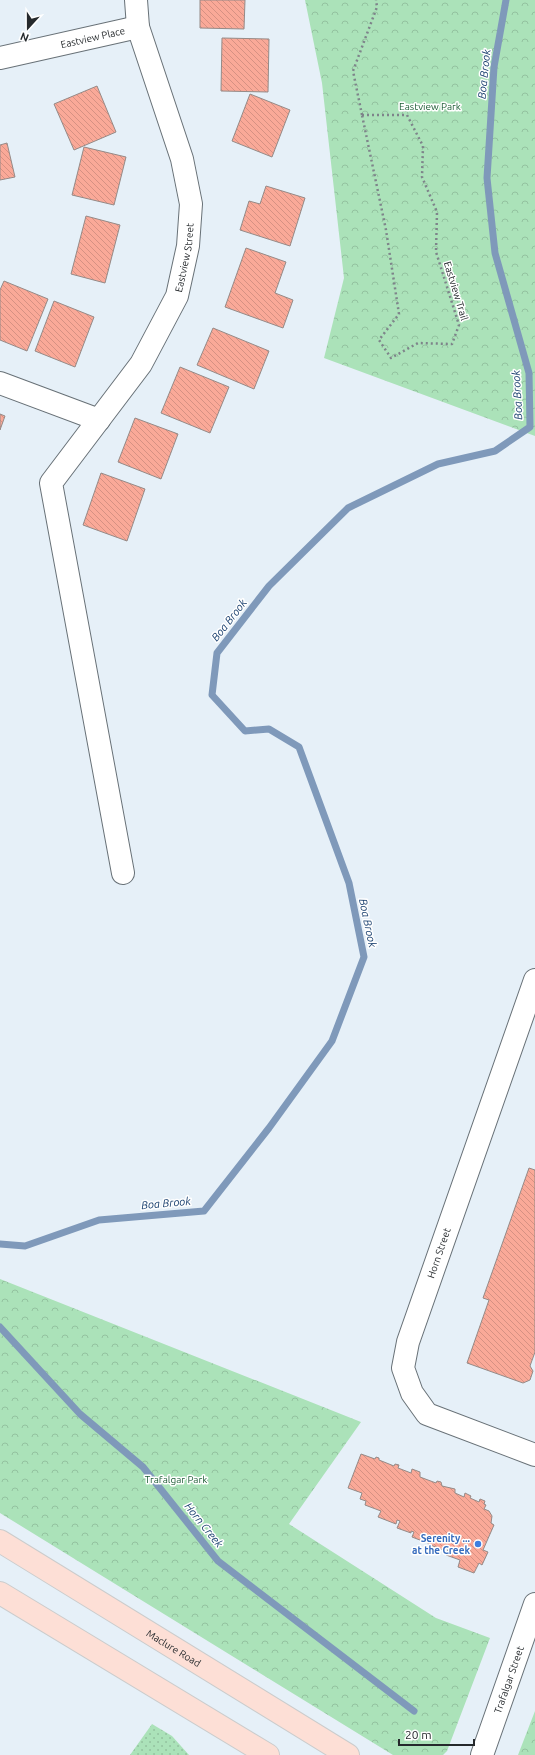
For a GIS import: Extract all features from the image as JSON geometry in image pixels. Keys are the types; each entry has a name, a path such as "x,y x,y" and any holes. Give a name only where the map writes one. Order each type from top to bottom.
{"main road":[{"name":"Maclure Road","path":"0,1541 348,1755"},
{"path":"0,1593 268,1755"}],"street":[{"name":"Eastview Street","path":"123,873 51,483 141,364 177,296 188,246 190,204 182,159 138,27 136,0"},
{"name":"Eastview Place","path":"0,58 138,27"},
{"path":"0,383 99,420"},
{"name":"Horn Street","path":"535,980 408,1342 403,1368 412,1393 427,1414 535,1455"},
{"name":"Trafalgar Street","path":"482,1755 535,1604"}],"path":[{"name":"Eastview Trail","path":"362,115 407,115 423,146 422,177 437,212 436,252 459,325 452,344 418,342 391,358 379,340 400,314 386,230 362,115 353,71 377,7 376,0"}],"green space":[{"name":"Eastview Park","path":"305,0 535,0 535,436 324,358 344,278 322,83"},
{"name":"Trafalgar Park","path":"0,1279 361,1422 289,1524 436,1618 490,1638 447,1751 443,1755 393,1755 0,1513"},
{"path":"535,1711 535,1755 518,1755"},
{"path":"152,1724 172,1736 189,1755 130,1755"}],"building":[{"path":"200,0 245,0 244,29 200,28"},
{"path":"222,38 269,39 268,92 221,91"},
{"path":"97,86 116,132 74,150 54,104"},
{"path":"250,94 290,110 272,157 232,141"},
{"path":"7,143 15,177 0,180 0,145"},
{"path":"84,147 126,157 114,205 72,195"},
{"path":"266,186 305,198 290,246 240,230 249,201 260,204"},
{"path":"86,216 120,225 105,283 71,274"},
{"path":"246,248 286,262 275,293 293,300 283,328 225,307"},
{"path":"4,281 48,299 27,351 0,340 0,290"},
{"path":"54,301 94,317 75,367 35,351"},
{"path":"213,328 269,351 254,389 197,365"},
{"path":"180,367 229,387 210,433 161,413"},
{"path":"0,414 5,416 0,430"},
{"path":"135,418 178,434 161,479 118,462"},
{"path":"101,473 145,489 127,541 83,525"},
{"path":"529,1168 535,1170 535,1352 530,1366 533,1371 530,1380 523,1383 467,1363 489,1300 483,1298"},
{"path":"361,1454 375,1459 376,1457 379,1458 379,1460 394,1466 395,1464 399,1465 398,1468 411,1473 412,1469 420,1472 420,1477 436,1483 437,1481 441,1482 442,1486 455,1489 455,1493 464,1497 465,1493 471,1496 470,1498 479,1502 480,1499 485,1501 484,1504 486,1505 484,1509 489,1511 492,1516 491,1523 494,1525 483,1550 488,1552 482,1565 479,1563 474,1573 458,1567 460,1560 446,1555 449,1547 445,1546 443,1550 428,1544 429,1540 426,1539 425,1542 412,1537 414,1532 411,1531 411,1533 397,1528 400,1521 397,1520 396,1524 378,1517 381,1511 365,1505 366,1501 360,1499 362,1493 348,1488"}],"waterway":[{"name":"Boa Brook","path":"0,1244 25,1246 99,1220 204,1211 269,1128 332,1041 364,957 349,883 299,747 269,729 245,731 212,695 217,653 269,586 348,508 438,464 495,451 530,427 529,373 495,253 487,178 494,67 506,0"},
{"name":"Horn Creek","path":"0,1327 80,1414 143,1467 218,1561 414,1711"}],"place":[{"name":"Serenity ... at the Creek","path":"478,1544"}]}
